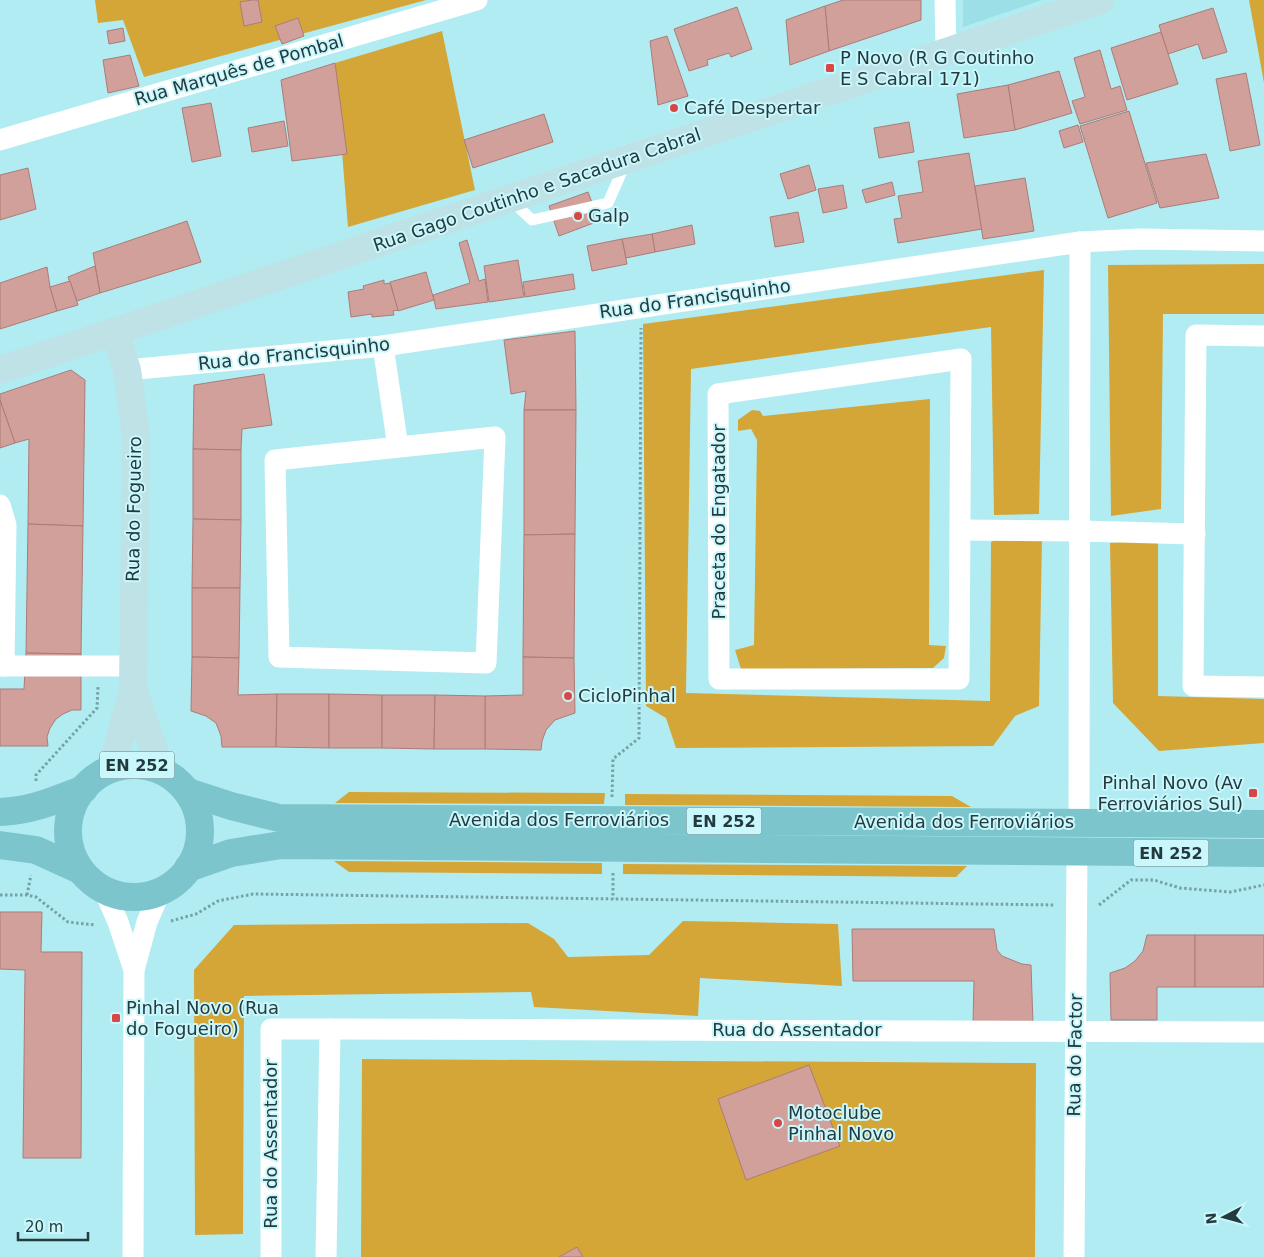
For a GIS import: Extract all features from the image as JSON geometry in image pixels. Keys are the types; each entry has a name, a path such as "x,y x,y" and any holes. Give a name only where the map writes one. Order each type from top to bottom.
{"main road":[{"name":"Avenida dos Ferroviários","path":"128,765 145,765 161,771 176,780 188,792 197,810 200,830 197,850 188,868 176,882 160,892 141,896 122,896 104,890 80,870 70,850 67,828 72,807 84,788 96,776 112,768 128,765"},
{"name":"Avenida dos Ferroviários","path":"0,812 37,807 84,788"},
{"name":"Avenida dos Ferroviários","path":"188,792 231,806 279,818 1264,824"},
{"name":"Avenida dos Ferroviários","path":"0,845 36,850 80,870"},
{"name":"Avenida dos Ferroviários","path":"188,868 231,853 281,845 1264,853"}],"street":[{"name":"Rua Marquês de Pombal","path":"0,140 477,0"},
{"path":"945,0 946,53"},
{"name":"Rua Gago Coutinho e Sacadura Cabral","path":"0,370 1102,0"},
{"name":"Rua do Francisquinho","path":"127,370 383,346 1080,242 1140,239 1264,241"},
{"path":"1079,823 1080,242"},
{"name":"Rua do Fogueiro","path":"112,768 132,677 136,436 127,370 115,331"},
{"path":"1264,336 1196,335 1193,686 1264,687"},
{"path":"383,346 398,447"},
{"name":"Praceta do Engatador","path":"961,359 960,530 959,679 719,678 718,394 961,359"},
{"path":"496,437 486,663 278,657 275,460 398,447 496,437"},
{"path":"0,505 6,525 2,666 132,677"},
{"path":"960,530 1195,534"},
{"name":"Rua do Fogueiro","path":"132,677 161,771"},
{"name":"Rua do Factor","path":"1074,1257 1077,852"},
{"path":"104,890 118,922 134,970"},
{"path":"133,1257 134,970 147,922 160,892"},
{"path":"326,1257 330,1028"},
{"name":"Rua do Assentador","path":"272,1257 271,1029 1264,1032"}],"path":[{"path":"612,820 613,759 639,738 642,307"},
{"path":"612,848 613,899"},
{"path":"147,922 175,920 196,914 218,901 254,894 1101,905 1115,891 1131,880 1154,880 1180,888 1230,892 1264,885"},
{"path":"0,895 28,895 36,897 68,922 95,926 118,922"}],"shaded area":[{"path":"95,0 426,0 144,77 123,20 98,23"},
{"path":"963,0 1042,0 963,27"},
{"path":"1249,0 1264,0 1264,83"},
{"path":"442,31 475,190 348,227 335,63"},
{"path":"1264,264 1264,314 1163,314 1161,509 1111,516 1108,265"},
{"path":"1044,270 1039,514 994,515 991,327 691,369 686,693 990,701 991,542 1003,536 1042,537 1039,706 1015,716 993,746 676,748 666,718 646,706 643,324"},
{"path":"930,399 929,645 946,646 944,658 933,668 741,669 735,650 754,645 757,440 751,429 738,431 738,420 752,410 760,411 763,416"},
{"path":"1158,538 1158,696 1264,699 1264,743 1159,751 1113,703 1110,543"},
{"path":"349,792 605,793 604,804 335,803"},
{"path":"625,794 952,796 971,807 625,805"},
{"path":"334,861 602,863 602,874 349,872"},
{"path":"623,864 967,866 956,877 623,874"},
{"path":"683,921 838,924 842,986 700,978 698,1016 534,1007 531,992 244,996 243,1234 195,1235 194,970 234,925 528,923 554,939 568,957 649,955"},
{"path":"362,1059 1036,1063 1035,1257 361,1257"}],"building":[{"path":"258,0 262,22 244,26 240,2"},
{"path":"843,0 921,0 921,20 829,51 825,6"},
{"path":"825,6 829,51 790,65 786,20"},
{"path":"737,7 752,49 731,57 729,53 707,60 708,65 689,71 674,29"},
{"path":"1213,8 1227,52 1203,59 1198,44 1168,54 1159,25"},
{"path":"298,18 304,36 282,44 275,26"},
{"path":"123,28 125,41 109,44 107,31"},
{"path":"1161,32 1178,84 1127,100 1111,48"},
{"path":"667,36 688,96 658,105 650,41"},
{"path":"1100,50 1111,89 1120,86 1127,110 1080,124 1072,101 1085,97 1074,58"},
{"path":"130,55 139,86 108,93 103,60"},
{"path":"335,63 347,154 292,161 281,80"},
{"path":"1059,71 1072,113 1015,130 1008,85"},
{"path":"1246,73 1260,145 1230,151 1216,79"},
{"path":"1008,85 1015,130 964,138 957,94"},
{"path":"211,103 221,156 192,162 182,108"},
{"path":"1129,111 1157,203 1108,218 1080,126"},
{"path":"544,114 553,142 473,168 464,140"},
{"path":"284,121 288,146 252,152 248,128"},
{"path":"909,122 914,152 879,158 874,128"},
{"path":"1078,125 1083,142 1064,148 1059,131"},
{"path":"969,153 982,229 898,243 894,219 902,218 898,196 923,192 918,161"},
{"path":"1206,154 1219,198 1160,208 1146,163"},
{"path":"809,165 816,190 788,199 780,174"},
{"path":"28,168 36,209 0,220 0,175"},
{"path":"1025,178 1034,231 983,239 975,186"},
{"path":"892,182 895,195 866,203 862,190"},
{"path":"843,185 847,208 823,213 818,189"},
{"path":"588,192 599,221 559,236 549,206"},
{"path":"798,212 804,242 775,247 770,217"},
{"path":"187,221 201,262 100,293 93,253"},
{"path":"692,225 695,244 655,252 652,234"},
{"path":"652,234 655,252 626,258 622,239"},
{"path":"622,239 627,264 592,271 587,246"},
{"path":"467,240 479,281 485,279 488,302 436,309 433,295 470,283 459,243"},
{"path":"518,260 524,297 489,302 484,266"},
{"path":"95,266 100,293 77,301 68,277"},
{"path":"47,267 50,287 57,311 0,329 0,283"},
{"path":"426,272 434,300 398,311 390,282"},
{"path":"573,274 575,289 525,297 523,282"},
{"path":"384,280 384,284 390,283 398,310 393,311 394,315 372,317 372,314 351,317 348,292 364,289 363,286"},
{"path":"70,281 78,305 57,311 50,287"},
{"path":"575,331 576,410 524,410 526,391 511,394 504,340"},
{"path":"71,370 85,380 83,526 28,524 29,439 15,443 0,400 0,394"},
{"path":"264,374 272,425 242,429 241,450 193,449 194,385"},
{"path":"0,400 15,443 0,448"},
{"path":"524,410 576,410 575,534 524,535"},
{"path":"193,449 241,450 241,520 193,519"},
{"path":"193,519 241,520 240,588 192,588"},
{"path":"28,524 83,526 81,654 26,653"},
{"path":"575,534 574,658 523,657 524,535"},
{"path":"192,588 240,588 239,658 192,657"},
{"path":"26,653 81,654 81,710 72,710 56,719 47,737 48,746 0,746 0,689 24,689"},
{"path":"192,657 239,658 238,695 277,694 276,747 222,747 221,736 216,723 206,716 191,711"},
{"path":"523,657 574,658 575,713 555,720 546,730 541,750 485,749 485,696 523,695"},
{"path":"277,694 329,694 329,748 276,747"},
{"path":"329,694 382,695 382,748 329,748"},
{"path":"382,695 435,695 434,749 382,748"},
{"path":"435,695 485,696 485,749 434,749"},
{"path":"0,912 42,912 41,952 82,952 81,1158 23,1158 25,970 0,969"},
{"path":"852,929 994,929 997,950 1002,956 1022,964 1031,965 1033,1024 973,1023 974,981 853,981"},
{"path":"1147,935 1195,935 1195,987 1157,987 1157,1020 1111,1020 1110,973 1125,968 1135,961 1143,951"},
{"path":"1195,935 1264,935 1264,987 1195,987"},
{"name":"Motoclube Pinhal Novo","path":"809,1065 840,1146 746,1180 718,1099"},
{"path":"577,1247 583,1257 559,1257"}],"place":[{"name":"P Novo (R G Coutinho E S Cabral 171)","path":"830,68"},
{"name":"Café Despertar","path":"674,108"},
{"name":"Galp","path":"578,216"},
{"name":"CicloPinhal","path":"568,696"},
{"name":"Pinhal Novo (Av Ferroviários Sul)","path":"1253,793"},
{"name":"Pinhal Novo (Rua do Fogueiro)","path":"116,1018"},
{"name":"Motoclube Pinhal Novo","path":"778,1123"}]}
